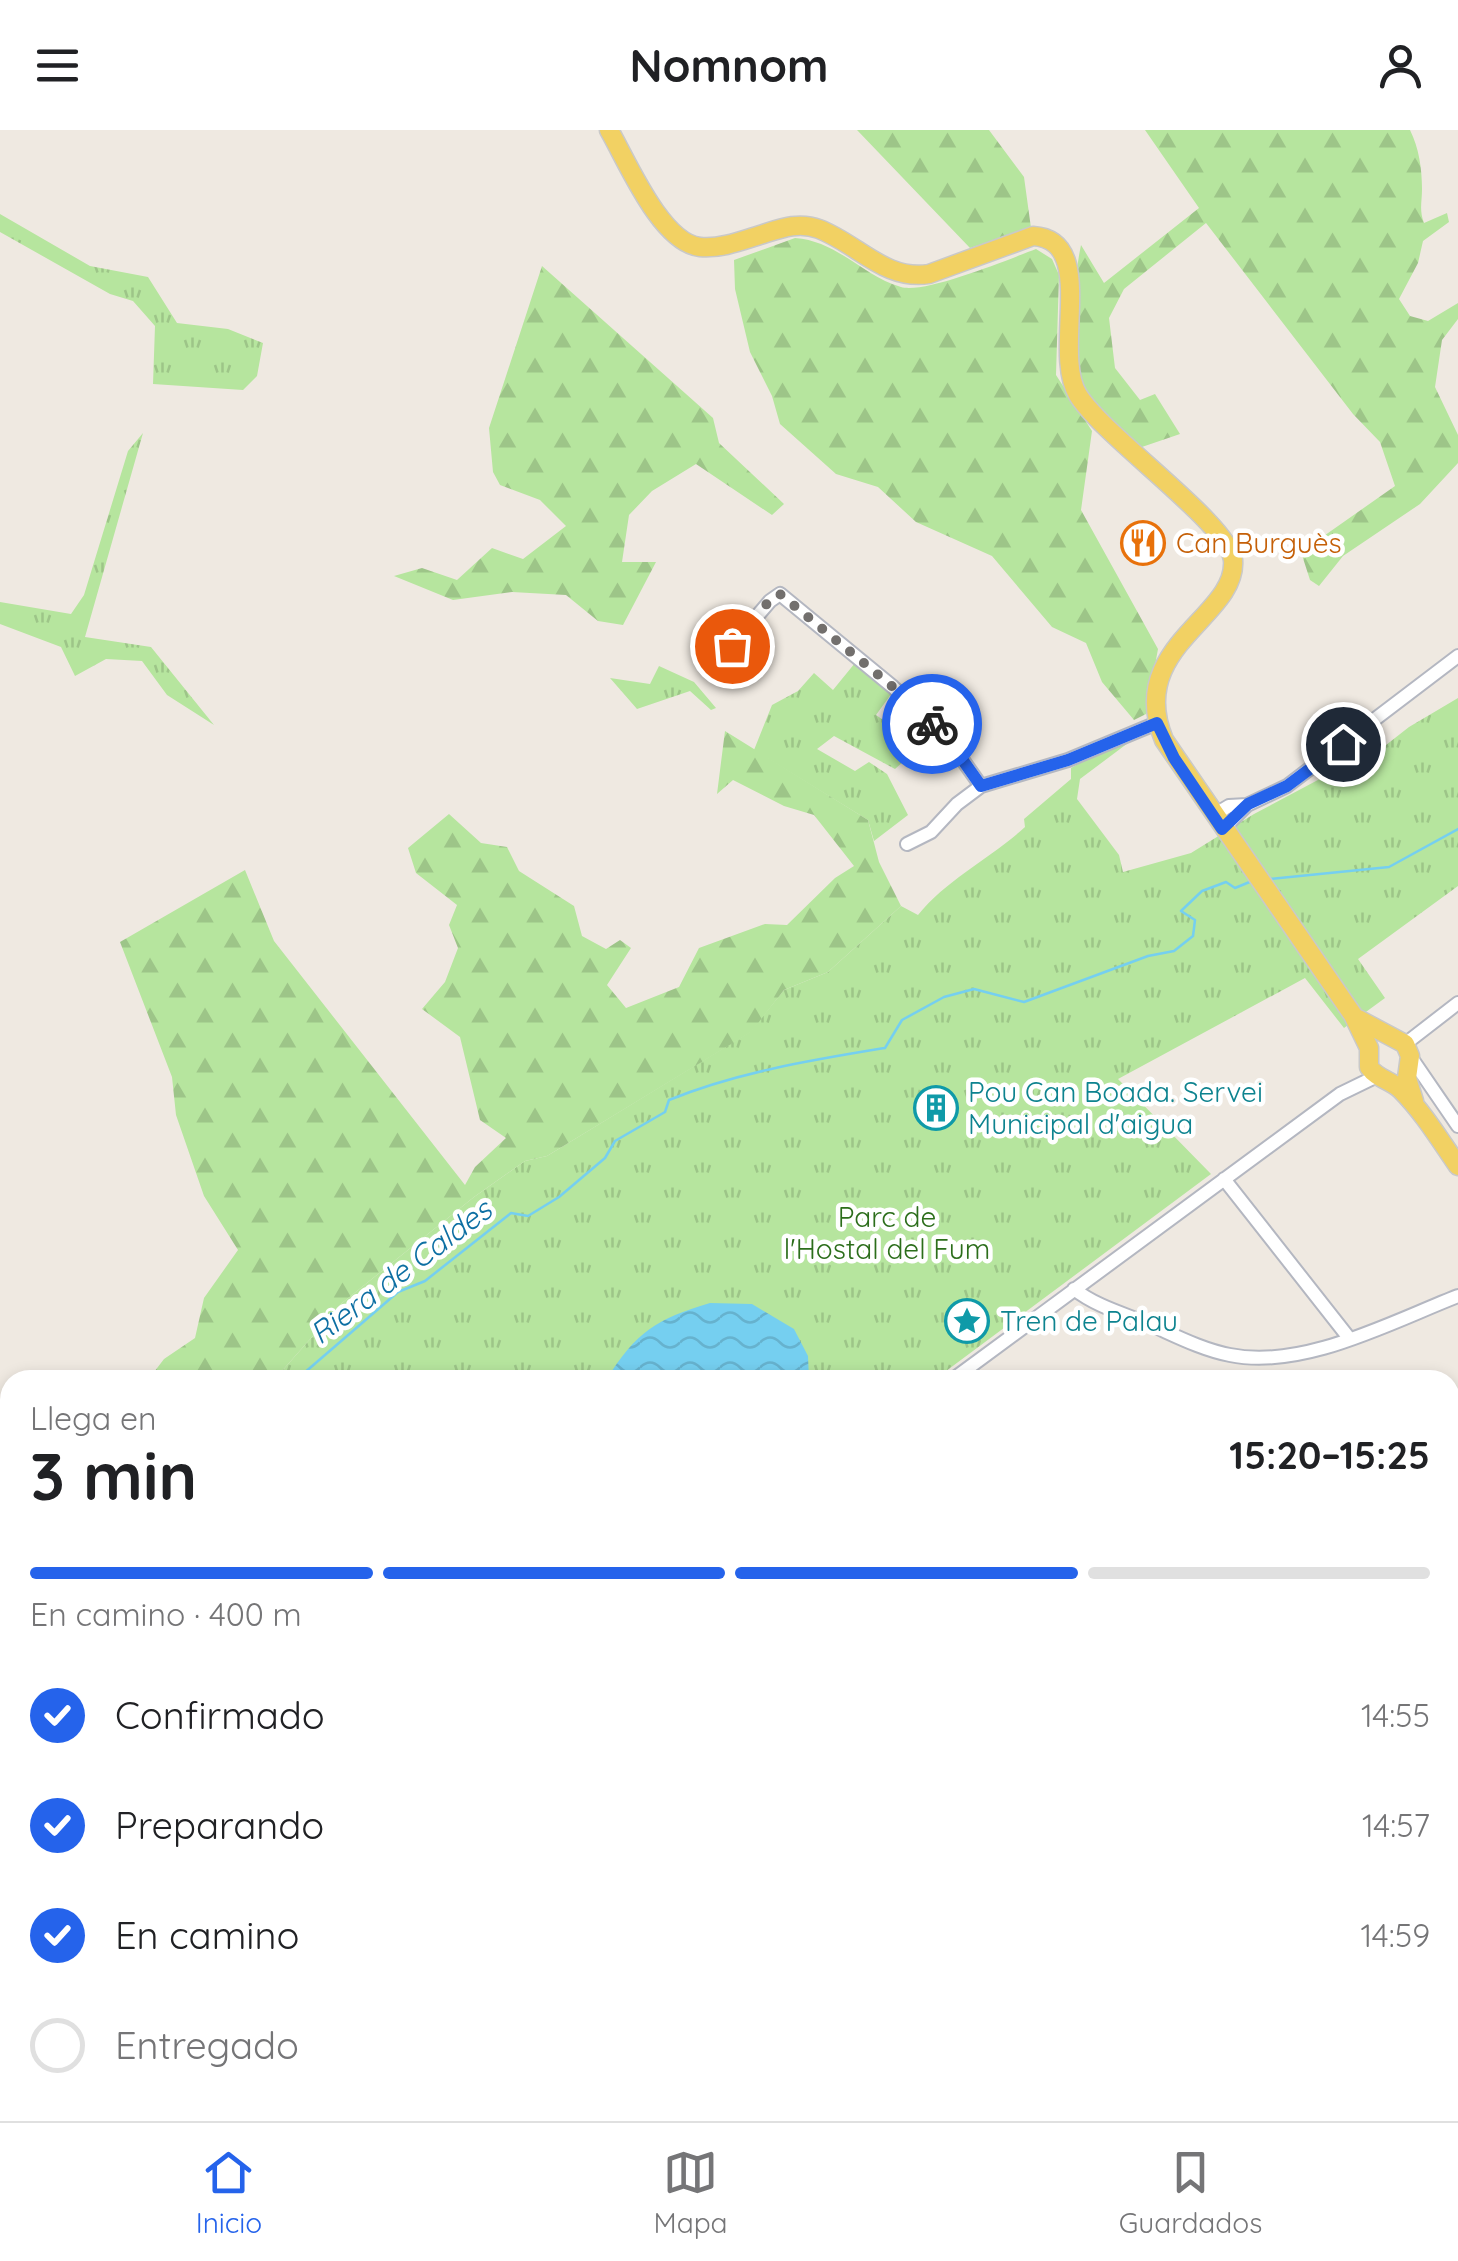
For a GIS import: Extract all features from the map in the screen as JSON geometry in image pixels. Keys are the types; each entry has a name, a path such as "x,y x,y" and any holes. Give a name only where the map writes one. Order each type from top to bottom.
{"main road":[{"path":"609,130 666,226 692,246 715,247 788,226 808,226 890,270 913,276 929,274 1033,236 1050,238 1063,249 1070,274 1067,366 1078,394 1110,431 1216,530 1232,554 1229,582 1164,667 1156,696 1157,723 1164,740 1196,791 1222,817 1236,847 1353,1015 1381,1078 1416,1106 1458,1166"},
{"path":"1353,1015 1402,1051 1416,1106"},
{"path":"1368,1054 1374,1041 1402,1051"},
{"path":"1381,1078 1399,1076 1402,1051"}],"street":[{"path":"730,649 770,600 780,594 893,687 950,742 981,786"},
{"path":"1222,817 1287,786 1458,656"},
{"path":"907,844 931,832 981,786 1068,760 1157,723"},
{"path":"1222,817 1248,804"},
{"path":"1458,1003 1402,1051 1458,1126"},
{"path":"1340,1094 1368,1054"},
{"path":"965,1370 1340,1094 1381,1078"},
{"path":"1224,1179 1349,1338"},
{"path":"1074,1289 1092,1302 1230,1355 1288,1356 1349,1338 1458,1296"}],"green space":[{"path":"857,130 989,130 1024,177 1031,228 970,248"},
{"path":"1145,130 1410,130 1421,166 1424,223 1447,213 1449,222 1423,241 1418,263 1399,299 1410,316 1428,321 1458,303 1458,319 1442,340 1435,387 1458,435 1458,463 1420,504 1343,556 1319,586 1310,580 1301,552 1395,486 1380,442 1353,414 1206,223 1124,289 1109,318 1115,368 1140,400 1155,394 1180,434 1139,448 1088,400 1078,380 1073,320 1081,245 1104,283 1199,208"},
{"path":"0,214 90,266 148,277 177,323 228,329 263,343 257,376 243,390 153,384 155,326 133,301 110,294 0,232"},
{"path":"795,238 825,246 875,276 913,288 947,281 1036,249 1052,259 1059,275 1056,375 1092,431 1081,510 1158,649 1146,714 1134,720 1102,682 1086,643 1052,627 992,556 916,522 878,487 836,474 780,424 772,396 750,352 735,289 734,260"},
{"path":"542,266 713,418 719,443 784,504 772,515 696,464 652,491 629,515 622,562 656,562 623,625 598,621 566,595 512,592 453,600 394,576 422,568 457,580 492,548 523,559 566,526 540,500 500,485 493,472 489,428"},
{"path":"143,433 85,637 151,647 214,725 167,695 142,661 106,659 75,676 61,647 0,624 0,602 71,614 84,595 128,451"},
{"path":"855,663 892,693 876,715 921,746 895,769 834,736 817,749 855,771 869,762 887,774 908,815 874,841 868,820 754,750 772,705 798,691 814,673 833,690"},
{"path":"659,666 694,682 716,708 711,710 690,691 637,709 610,678 650,684"},
{"name":"Parc de l'Hostal del Fum","path":"1458,698 1458,886 1358,959 1385,998 1344,1028 1305,978 1118,1079 1211,1174 947,1370 283,1370 342,1303 474,1197 525,1161 547,1156 750,1032 784,990 828,972 901,906 918,915 942,891 1025,827 1024,819 1071,779 1071,768 1115,743 1132,740 1080,779 1077,799 1119,855 1123,872 1191,853 1254,814 1372,756 1409,727"},
{"path":"725,731 868,820 879,862 901,906 828,972 784,990 751,1032 547,1156 525,1161 474,1197 342,1303 283,1370 156,1370 164,1359 195,1338 204,1298 238,1250 204,1196 176,1115 172,1077 120,942 245,870 274,941 465,1185 475,1167 506,1138 480,1120 460,1037 422,1009 445,982 458,948 449,925 457,905 416,873 408,848 449,814 481,843 507,847 519,871 574,906 582,936 606,949 620,940 631,948 607,985 626,1008 679,987 699,948 765,924 787,925 835,878 854,866 814,815 784,806 733,780 717,794"}],"water":[{"path":"710,1303 752,1304 794,1329 808,1356 809,1370 613,1370 638,1339 675,1315"}],"waterway":[{"name":"Riera de Caldes","path":"1270,879 1389,867 1458,829"},
{"name":"Riera de Caldes","path":"308,1370 398,1292 425,1281 511,1213 528,1216 559,1197 605,1158 615,1141 665,1112 669,1100 748,1074 885,1048 902,1020 944,997 974,989 1024,1002 1148,956 1174,951 1193,936 1195,920 1181,911 1202,891 1226,882 1235,888 1252,881"}],"way so far":[{"path":"732,646 770,600 780,594 932,724"}],"place":[{"name":"Can Burguès","path":"1143,543"},
{"name":"Pou Can Boada. Servei Municipal d'aigua","path":"936,1108"},
{"name":"Tren de Palau","path":"967,1321"}],"route":[{"path":"932,724 981,786 1068,760 1157,723 1174,758 1222,829 1248,804 1287,786 1343,744"}]}
